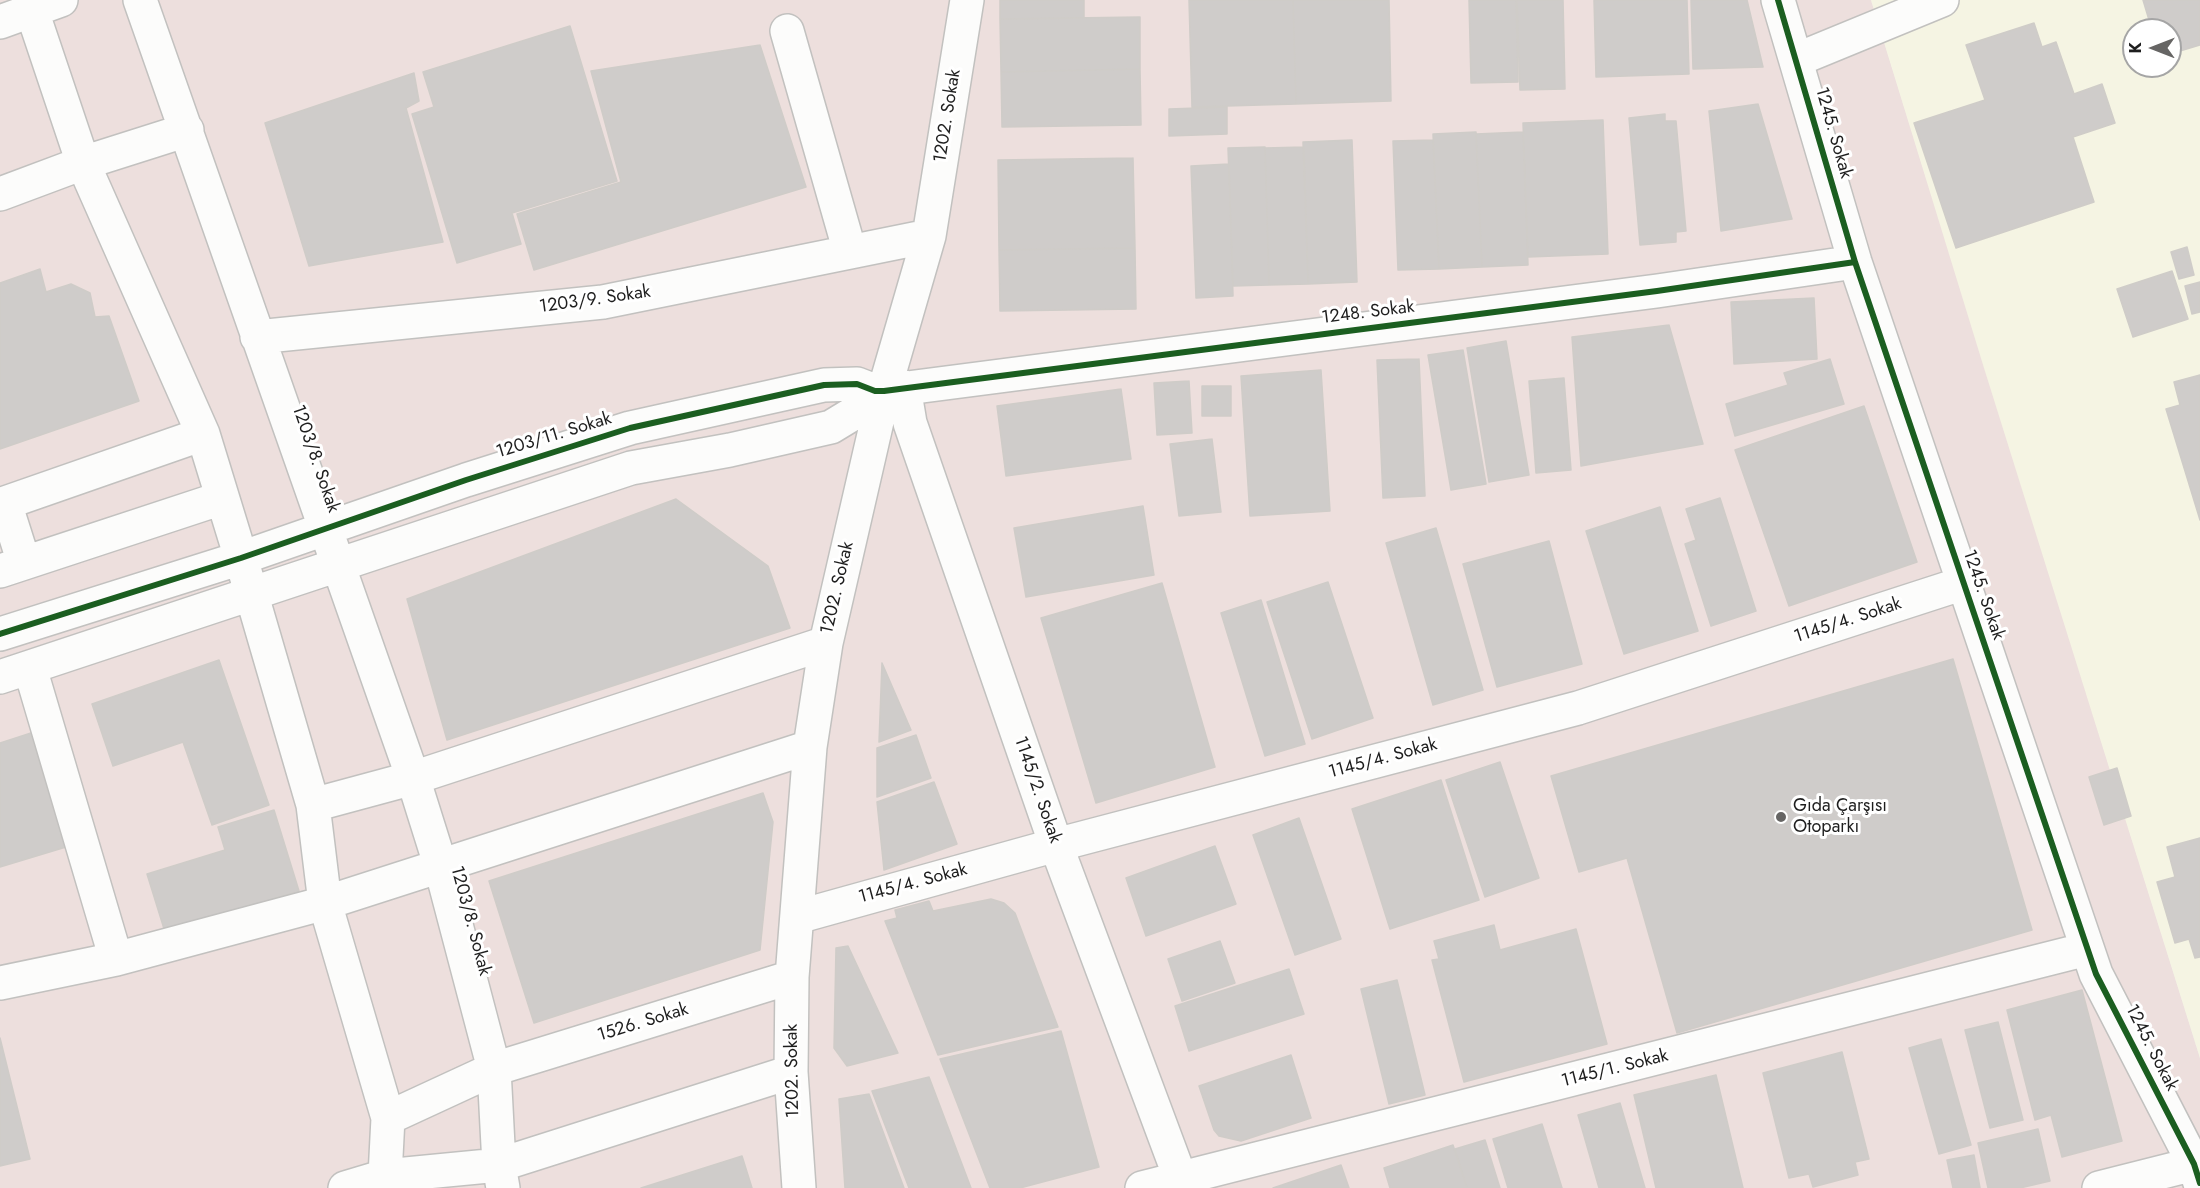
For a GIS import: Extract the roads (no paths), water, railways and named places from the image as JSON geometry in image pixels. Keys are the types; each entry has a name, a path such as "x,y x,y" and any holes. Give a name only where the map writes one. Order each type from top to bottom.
{"street":[{"name":"1203/8. Sokak","path":"140,0 413,778 440,864 494,1069 501,1177"},
{"name":"1202. Sokak","path":"799,1188 791,1072 792,976 810,747 826,643 888,390 929,236 967,0"},
{"name":"1245. Sokak","path":"1778,0 1855,262 2087,949 2096,974 2197,1174"},
{"path":"1796,60 1942,0"},
{"path":"0,22 46,5 84,163 202,434 241,558 313,805 325,903 388,1118 387,1182"},
{"path":"787,31 850,252"},
{"path":"0,194 84,163 186,130"},
{"name":"1203/9. Sokak","path":"257,337 603,302 929,236"},
{"name":"1248. Sokak","path":"888,390 1657,291 1855,262"},
{"name":"1203/11. Sokak","path":"0,634 325,531 466,480 630,428 824,385 857,384 888,390"},
{"path":"116,958 15,673 631,468 730,450 831,427 888,390"},
{"name":"1145/2. Sokak","path":"888,390 910,423 1056,845 1183,1184"},
{"path":"202,434 4,503 12,567 222,498"},
{"name":"1145/4. Sokak","path":"797,917 1056,845 1578,708 1964,584"},
{"path":"313,805 413,778 826,643"},
{"path":"0,983 116,958 325,903 440,864 810,747"},
{"name":"1145/1. Sokak","path":"1143,1188 1183,1184 1900,983 2087,949"},
{"name":"1526. Sokak","path":"388,1118 494,1069 792,976"},
{"path":"345,1188 387,1182 501,1177 791,1072"},
{"path":"2099,1188 2197,1174"}],"place":[{"name":"Gıda Çarşısı Otoparkı","path":"1781,817"}]}
